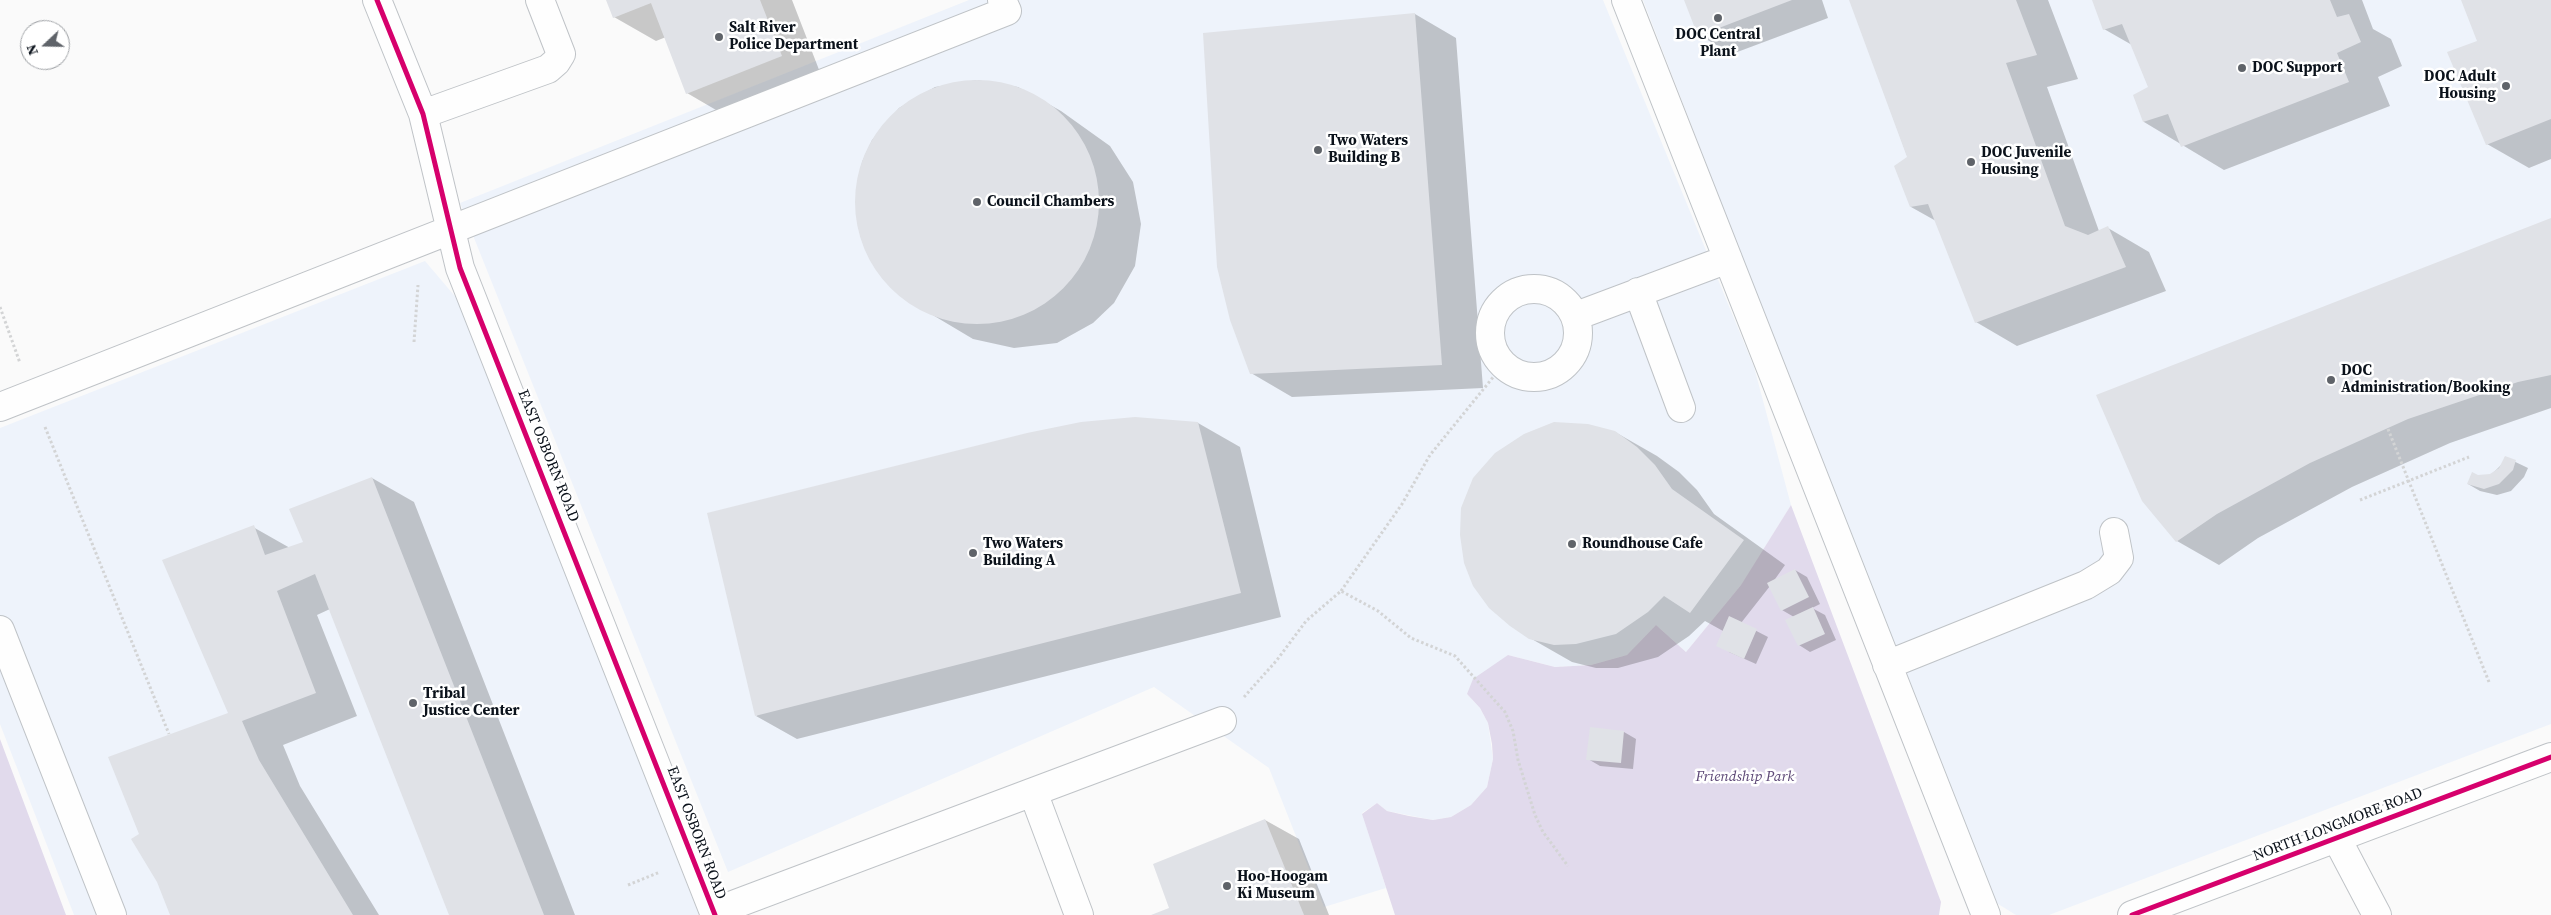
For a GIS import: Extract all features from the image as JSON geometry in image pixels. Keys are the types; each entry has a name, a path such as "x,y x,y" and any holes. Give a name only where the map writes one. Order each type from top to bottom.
{"street":[{"name":"EAST OSBORN ROAD","path":"377,0 423,114 460,268 714,913"},
{"path":"423,114 548,69 556,62 561,54 540,0"},
{"path":"0,407 1006,11 1002,0"},
{"path":"1626,0 1986,915"},
{"path":"1576,316 1728,259"},
{"path":"1530,289 1544,290 1557,295 1568,304 1576,316 1577,346 1570,360 1559,370 1545,376 1530,378 1516,374 1503,365 1494,353 1490,339 1491,325 1496,312 1510,296 1530,289"},
{"path":"1638,292 1681,408"},
{"path":"1887,665 2086,585 2109,571 2119,558 2114,532"},
{"path":"0,630 112,915"},
{"path":"714,913 1222,721"},
{"name":"NORTH LONGMORE ROAD","path":"2132,915 2551,758"},
{"path":"1033,792 1079,915"},
{"path":"2337,839 2377,915"}],"path":[{"path":"414,342 418,285"},
{"path":"0,307 32,394 169,734"},
{"path":"1222,721 1277,660 1306,620 1342,591 1402,504 1430,455 1503,365"},
{"path":"2388,429 2489,682"},
{"path":"2360,500 2470,457"},
{"path":"1342,591 1378,611 1411,638 1455,656 1505,712 1514,731 1518,760 1535,815 1543,832 1568,866"},
{"path":"628,886 660,872"}],"shaded area":[{"path":"969,0 1603,0 1754,367 1791,505 1741,585 1686,652 1656,625 1627,655 1591,665 1555,667 1508,655 1467,694 1480,708 1488,723 1493,759 1487,787 1471,805 1451,817 1433,820 1387,811 1377,803 1362,813 1386,888 1324,907 1269,768 1154,687 728,872 460,203"},
{"path":"1643,0 2551,0 2551,724 2049,915 2016,915 1990,899"},
{"path":"425,261 459,301 699,915 74,915 0,724 0,428"}],"green space":[{"name":"Friendship Park","path":"1791,505 1941,902 1939,915 1395,915 1362,814 1377,803 1387,811 1409,816 1433,820 1451,817 1471,805 1487,787 1493,759 1492,744 1488,723 1480,708 1467,694 1473,679 1508,655 1555,667 1591,665 1627,655 1656,625 1686,652 1741,585"},
{"path":"0,739 66,915 0,915"}],"building":[{"name":"Salt River Police Department","path":"606,0 760,0 782,56 686,94 651,3 613,18"},
{"name":"DOC Central Plant","path":"1684,0 1792,0 1698,36"},
{"name":"DOC Juvenile Housing","path":"1849,0 2016,0 2037,55 2006,63 2065,226 2088,235 2108,226 2126,267 1975,323 1928,204 1910,207 1894,166 1907,157"},
{"name":"DOC Support","path":"2092,0 2330,0 2337,17 2349,14 2361,42 2337,53 2349,82 2181,147 2168,114 2143,122 2133,95 2148,87 2122,24 2103,30"},
{"name":"DOC Adult Housing","path":"2461,0 2551,0 2551,119 2486,145 2447,52 2477,41"},
{"name":"Two Waters Building B","path":"1415,13 1442,365 1250,374 1230,320 1217,267 1203,33"},
{"name":"Council Chambers","path":"977,80 1001,83 1024,90 1045,101 1063,116 1078,134 1089,155 1096,178 1099,202 1096,226 1089,249 1078,270 1063,288 1045,303 1024,314 1001,321 977,324 953,321 930,314 909,303 891,288 876,270 865,249 858,226 855,202 858,178 865,155 876,134 891,116 909,101 930,90 953,83"},
{"name":"DOC Administration/Booking","path":"2551,218 2551,375 2518,382 2408,419 2310,463 2217,514 2176,542 2142,501 2096,395"},
{"name":"Two Waters Building A","path":"1135,417 1198,422 1241,593 755,716 707,513 1027,433 1081,422"},
{"path":"1554,422 1588,424 1615,431 1637,447 1655,465 1672,489 1744,540 1690,613 1664,596 1648,612 1616,634 1576,644 1554,645 1529,639 1510,626 1489,608 1473,586 1464,563 1460,535 1461,508 1473,478 1495,453 1524,434"},
{"path":"2505,456 2516,460 2513,470 2499,484 2484,489 2467,484 2472,472 2478,475 2490,474 2499,468"},
{"name":"Tribal Justice Center","path":"372,477 544,915 449,915 315,574 277,591 316,693 242,721 259,760 353,915 170,915 157,882 131,839 139,834 108,757 228,713 162,560 254,525 265,555 303,542 289,509"},
{"path":"1795,569 1809,597 1781,611 1767,583"},
{"path":"1813,607 1825,634 1798,646 1785,620"},
{"path":"1729,616 1757,629 1744,659 1716,646"},
{"path":"1590,727 1624,731 1621,763 1586,760"},
{"name":"Hoo-Hoogam Ki Museum","path":"1265,819 1304,915 1151,915 1169,908 1153,864"}],"cycle path":[{"path":"377,0 423,114 460,268 715,915"},
{"path":"2132,915 2551,757"}],"place":[{"name":"DOC Central Plant","path":"1718,18"},
{"name":"Salt River Police Department","path":"719,37"},
{"name":"DOC Support","path":"2242,68"},
{"name":"DOC Adult Housing","path":"2506,86"},
{"name":"Two Waters Building B","path":"1318,150"},
{"name":"DOC Juvenile Housing","path":"1971,162"},
{"name":"Council Chambers","path":"977,202"},
{"name":"DOC Administration/Booking","path":"2331,380"},
{"name":"Roundhouse Cafe","path":"1572,544"},
{"name":"Two Waters Building A","path":"973,553"},
{"name":"Tribal Justice Center","path":"413,703"},
{"name":"Hoo-Hoogam Ki Museum","path":"1227,886"}]}
